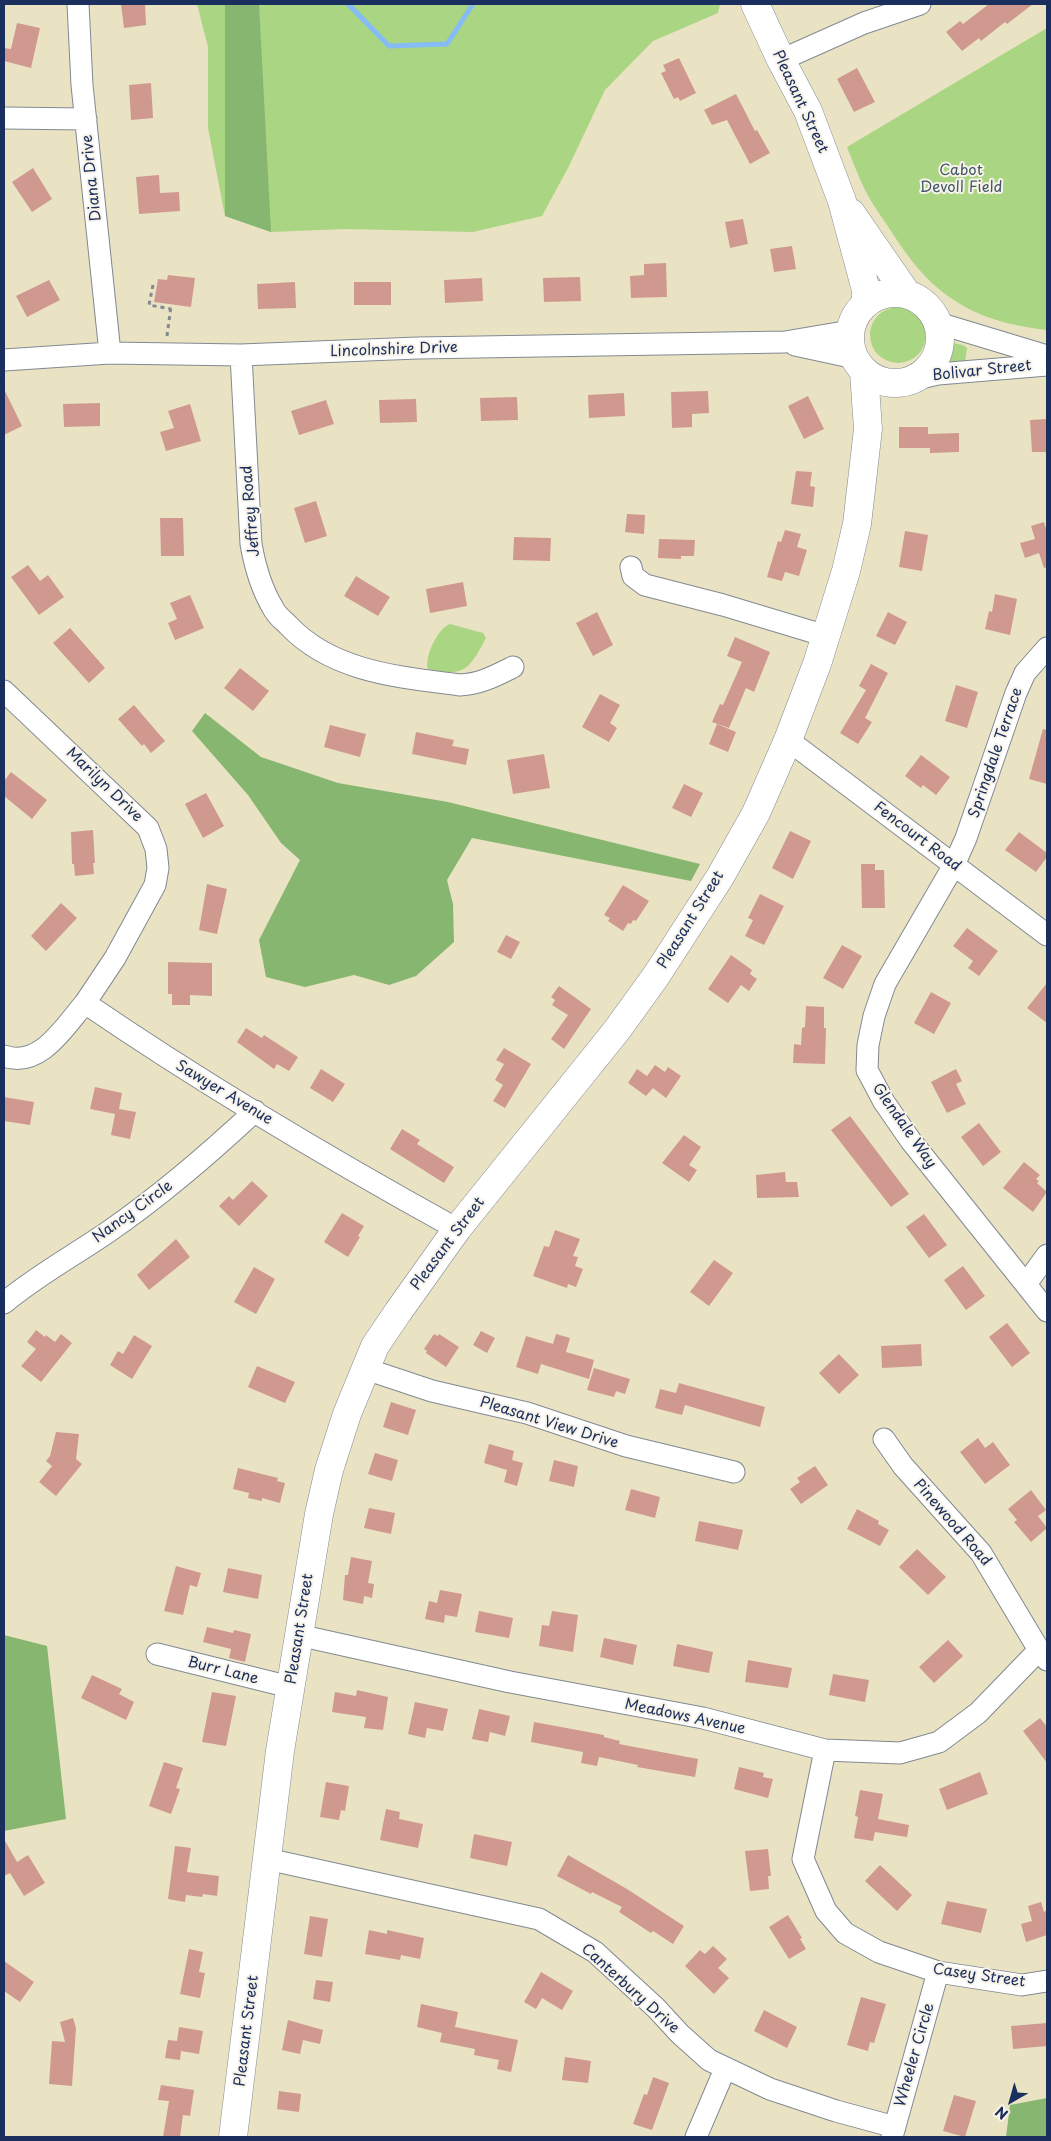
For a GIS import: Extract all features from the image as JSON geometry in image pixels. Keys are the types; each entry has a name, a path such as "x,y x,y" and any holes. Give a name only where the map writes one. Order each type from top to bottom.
{"main road":[{"name":"Pleasant Street","path":"755,4 781,60 808,111 842,201 866,290 866,303"},
{"name":"Pleasant Street","path":"842,201 907,294"},
{"path":"885,293 907,294 926,304 938,323 941,344 938,355 925,373 905,381 884,382 860,365 850,342 850,332 853,321 866,303 885,293"},
{"name":"Pleasant Street","path":"233,2137 280,1751 298,1635 328,1470 347,1414 375,1346 398,1312 457,1229 616,1030 670,956 720,877 756,813 788,740 817,664 846,571 857,524 868,430 860,365"},
{"name":"Pleasant Street","path":"868,430 881,403 905,381"}],"street":[{"name":"Diana Drive","path":"78,4 82,85 110,353"},
{"path":"781,60 864,23 920,4"},
{"path":"4,118 86,119"},
{"name":"Bolivar Street","path":"938,323 1047,356"},
{"name":"Lincolnshire Drive","path":"4,360 110,353 241,355 418,348 785,342 850,332"},
{"path":"970,372 980,336"},
{"name":"Lincolnshire Drive","path":"785,342 860,365"},
{"name":"Jeffrey Road","path":"241,355 251,544 257,575 274,610 301,639 327,655 363,669 460,685 489,680 513,667"},
{"name":"Bolivar Street","path":"905,381 938,374 1047,365"},
{"path":"631,567 633,576 645,585 723,605 826,636"},
{"name":"Springdale Terrace","path":"954,865 966,838 1016,693 1025,673 1047,648"},
{"name":"Marilyn Drive","path":"4,691 148,828 156,849 158,868 155,885 115,958 85,1003"},
{"name":"Fencourt Road","path":"788,740 1047,935"},
{"name":"Glendale Way","path":"954,865 885,984 874,1016 868,1045 867,1070 884,1102 911,1142 1047,1311"},
{"path":"4,1056 12,1059 29,1058 43,1050 85,1003"},
{"name":"Sawyer Avenue","path":"85,1003 150,1048 255,1112 379,1186 457,1229"},
{"name":"Nancy Circle","path":"4,1303 18,1290 109,1231 196,1166 255,1112"},
{"path":"1026,1284 1047,1255"},
{"name":"Pleasant View Drive","path":"366,1369 432,1391 527,1413 626,1446 734,1472"},
{"name":"Pinewood Road","path":"884,1439 903,1466 981,1553 1043,1655"},
{"name":"Meadows Avenue","path":"298,1635 510,1682 703,1718 825,1750 900,1753 939,1742 978,1713 1043,1655"},
{"name":"Burr Lane","path":"157,1654 290,1687"},
{"name":"Casey Street","path":"825,1750 803,1859 826,1910 845,1932 880,1952 938,1972 1022,1985 1047,1981"},
{"name":"Canterbury Drive","path":"267,1860 538,1919 595,1952 709,2060 770,2089 894,2132"},
{"name":"Wheeler Circle","path":"894,2132 938,1972"},
{"path":"696,2137 725,2069"}],"path":[{"path":"153,285 150,305 171,307 165,354"}],"green space":[{"path":"197,4 720,4 718,13 653,41 605,90 568,168 542,216 473,232 345,229 271,232 225,216 208,128 208,47"},
{"path":"225,4 259,4 271,232 225,216"},
{"name":"Cabot Devoll Field","path":"1047,28 1047,330 1021,326 976,312 940,290 908,256 869,198 847,147"},
{"path":"898,307 909,309 918,315 924,324 926,335 924,346 918,355 909,361 898,363 887,361 878,355 872,346 870,335 872,324 878,315 887,309"},
{"path":"953,343 967,348 965,363 947,364"},
{"path":"450,624 483,633 486,638 475,657 464,669 450,672 428,669 428,657 433,644 441,631"},
{"path":"205,713 261,757 338,783 448,802 700,864 691,881 472,838 447,880 453,904 454,942 416,976 389,985 354,975 305,987 266,977 259,940 300,860 281,843 248,795 192,731"},
{"path":"4,1635 47,1646 66,1819 4,1831"},
{"path":"1047,2098 1047,2137 1006,2137 1010,2105"}],"building":[{"path":"121,4 145,4 146,25 124,28"},
{"path":"989,4 1033,4 1007,24 1005,22 981,41 979,38 962,51 946,32 960,21 963,24"},
{"path":"17,23 40,28 31,68 4,61 4,48 11,49"},
{"path":"679,58 696,93 680,101 678,97 674,99 661,73 666,71 663,65"},
{"path":"857,68 875,102 854,112 837,79"},
{"path":"151,83 153,118 131,120 129,85"},
{"path":"736,94 755,131 757,130 770,153 750,164 727,120 712,125 704,110"},
{"path":"33,168 52,199 32,212 12,182"},
{"path":"159,175 160,193 179,192 180,211 139,214 136,177"},
{"path":"743,219 748,244 730,248 725,222"},
{"path":"792,246 796,269 774,272 770,249"},
{"path":"666,263 667,297 631,298 630,276 644,275 644,264"},
{"path":"168,275 195,278 191,307 154,302 158,279 167,280"},
{"path":"580,277 581,301 544,302 543,278"},
{"path":"482,278 483,301 445,303 444,280"},
{"path":"49,280 60,300 27,317 16,296"},
{"path":"295,282 296,308 258,309 257,284"},
{"path":"354,282 391,282 391,305 354,305"},
{"path":"4,389 22,426 4,435"},
{"path":"708,391 709,413 692,414 692,427 672,428 671,392"},
{"path":"624,393 625,416 589,418 588,395"},
{"path":"808,396 824,429 804,439 788,406"},
{"path":"517,397 518,420 481,421 480,398"},
{"path":"416,399 417,422 380,423 379,400"},
{"path":"326,400 334,424 299,435 291,411"},
{"path":"100,403 100,426 64,427 63,404"},
{"path":"190,404 201,441 166,451 160,432 174,428 168,411"},
{"path":"1047,419 1047,452 1032,452 1030,420"},
{"path":"899,427 928,427 928,434 959,433 959,452 930,453 930,448 899,448"},
{"path":"796,471 812,472 810,486 815,487 813,507 791,504"},
{"path":"316,501 327,536 305,543 294,508"},
{"path":"627,514 645,515 644,534 625,532"},
{"path":"160,518 183,518 184,556 161,556"},
{"path":"1044,522 1047,532 1047,567 1044,568 1039,553 1025,558 1020,543 1035,539 1031,526"},
{"path":"785,530 801,534 797,547 807,550 799,576 785,572 782,581 767,577 778,541 781,542"},
{"path":"905,531 928,535 922,571 899,567"},
{"path":"514,537 551,538 550,561 513,560"},
{"path":"659,539 695,540 694,556 681,556 681,559 658,558"},
{"path":"28,565 40,581 48,575 64,597 39,615 11,577"},
{"path":"356,576 390,597 378,616 344,596"},
{"path":"463,582 467,606 430,613 426,589"},
{"path":"995,594 1017,599 1010,635 985,629 989,611 992,612"},
{"path":"190,595 204,628 175,640 168,623 177,619 170,603"},
{"path":"597,612 613,645 593,656 576,623"},
{"path":"888,612 907,622 895,645 876,636"},
{"path":"70,628 105,668 89,683 53,643"},
{"path":"735,637 770,652 754,692 746,688 729,728 712,722 720,704 723,705 742,662 727,656"},
{"path":"871,664 888,673 865,718 872,722 858,744 840,733 866,690 859,686"},
{"path":"240,668 269,691 253,711 224,688"},
{"path":"956,685 978,692 967,728 945,721"},
{"path":"600,694 620,705 610,723 617,728 609,742 582,727"},
{"path":"134,705 165,741 151,753 144,744 142,746 118,719"},
{"path":"717,724 736,732 728,752 709,744"},
{"path":"330,725 366,734 360,757 324,747"},
{"path":"1043,729 1047,730 1047,784 1029,779"},
{"path":"416,732 454,740 452,746 469,749 466,765 412,754"},
{"path":"544,754 550,788 513,794 507,760"},
{"path":"921,755 950,777 936,795 923,785 921,788 905,776"},
{"path":"11,772 47,800 32,819 4,796 4,781"},
{"path":"684,784 703,793 691,817 672,808"},
{"path":"206,793 224,826 203,838 185,804"},
{"path":"93,830 94,874 75,876 74,864 72,864 71,832"},
{"path":"790,831 811,841 793,879 772,868"},
{"path":"1019,832 1047,853 1047,857 1036,872 1005,850"},
{"path":"861,864 875,864 875,870 884,870 885,908 862,908"},
{"path":"207,884 227,889 217,934 199,930"},
{"path":"623,885 649,901 636,921 633,920 631,924 628,923 623,931 608,921 610,918 604,915"},
{"path":"760,894 784,906 764,945 745,936 753,920 748,918"},
{"path":"61,903 77,918 46,951 31,936"},
{"path":"967,928 998,951 979,976 968,968 973,961 953,946"},
{"path":"506,935 520,942 511,959 497,952"},
{"path":"842,945 862,956 843,989 823,978"},
{"path":"731,955 752,970 750,974 757,979 749,991 741,985 728,1003 708,989"},
{"path":"168,962 212,963 212,996 190,995 190,1005 172,1005 172,994 168,994"},
{"path":"1047,983 1047,1023 1027,1008"},
{"path":"559,986 591,1009 564,1049 551,1039 568,1015 552,1005 555,1000 551,997"},
{"path":"931,992 951,1003 934,1034 914,1023"},
{"path":"806,1006 824,1007 824,1028 826,1028 825,1064 793,1063 794,1044 801,1045 802,1028 805,1027"},
{"path":"246,1028 262,1038 264,1035 298,1057 289,1071 277,1064 274,1069 237,1042"},
{"path":"504,1048 531,1064 505,1108 493,1101 503,1085 495,1080 504,1064 496,1060"},
{"path":"655,1065 665,1072 668,1067 681,1076 666,1098 653,1088 646,1096 628,1083 637,1069 647,1076"},
{"path":"321,1069 345,1084 333,1102 310,1088"},
{"path":"956,1069 962,1081 956,1084 966,1104 947,1113 931,1082"},
{"path":"95,1087 122,1093 119,1109 136,1112 130,1139 111,1135 115,1114 90,1109"},
{"path":"4,1097 34,1102 30,1125 4,1121"},
{"path":"850,1116 909,1194 891,1207 831,1130"},
{"path":"979,1123 1001,1152 983,1166 961,1137"},
{"path":"402,1129 420,1140 417,1144 454,1167 444,1183 390,1149"},
{"path":"684,1135 701,1147 689,1165 697,1170 689,1182 662,1163"},
{"path":"1024,1162 1040,1175 1036,1179 1039,1181 1037,1183 1047,1192 1033,1212 1003,1188"},
{"path":"785,1172 786,1182 797,1182 799,1197 757,1198 756,1175"},
{"path":"252,1181 268,1196 239,1226 219,1206 229,1196 233,1200"},
{"path":"342,1213 364,1226 348,1257 324,1242"},
{"path":"924,1214 947,1245 929,1258 906,1227"},
{"path":"555,1230 580,1239 573,1256 578,1257 575,1266 583,1269 576,1287 568,1284 567,1288 533,1276 544,1246 549,1247"},
{"path":"176,1239 190,1257 149,1290 137,1275"},
{"path":"714,1260 733,1273 709,1306 690,1292"},
{"path":"963,1266 985,1296 966,1310 944,1280"},
{"path":"254,1267 275,1279 256,1314 234,1302"},
{"path":"1007,1323 1030,1353 1012,1367 989,1337"},
{"path":"36,1330 55,1342 61,1334 72,1343 41,1382 21,1366 36,1349 27,1342"},
{"path":"481,1331 495,1338 487,1353 473,1345"},
{"path":"434,1334 438,1336 439,1334 459,1347 446,1367 426,1353 427,1351 424,1349"},
{"path":"556,1334 570,1338 566,1352 594,1360 589,1379 541,1364 538,1374 516,1367 526,1336 553,1344"},
{"path":"134,1335 152,1346 132,1379 110,1365 118,1351 123,1354"},
{"path":"921,1344 922,1366 882,1368 881,1346"},
{"path":"839,1354 859,1375 839,1394 819,1373"},
{"path":"257,1366 295,1382 285,1403 248,1387"},
{"path":"594,1368 630,1379 625,1394 616,1391 614,1397 587,1390"},
{"path":"679,1383 765,1407 760,1427 685,1405 682,1415 655,1408 660,1389 676,1393"},
{"path":"391,1402 416,1410 408,1435 383,1427"},
{"path":"56,1432 79,1434 76,1459 82,1464 56,1496 39,1482 52,1466 46,1461 50,1456"},
{"path":"978,1438 985,1448 993,1442 1010,1465 985,1484 960,1452"},
{"path":"489,1444 514,1451 512,1460 523,1463 517,1486 504,1482 507,1470 484,1463"},
{"path":"375,1453 398,1460 392,1481 368,1474"},
{"path":"554,1460 578,1466 574,1487 549,1481"},
{"path":"815,1466 828,1485 801,1504 790,1489 800,1482 797,1478"},
{"path":"238,1468 278,1478 277,1481 285,1483 280,1503 262,1498 262,1501 248,1498 249,1493 233,1489"},
{"path":"631,1489 660,1497 655,1518 625,1510"},
{"path":"1031,1490 1046,1510 1038,1516 1047,1528 1031,1542 1014,1522 1017,1520 1008,1509"},
{"path":"369,1508 395,1513 391,1534 364,1528"},
{"path":"857,1509 879,1521 878,1524 889,1530 880,1546 847,1529"},
{"path":"699,1521 743,1530 738,1550 695,1541"},
{"path":"917,1549 946,1577 928,1595 899,1567"},
{"path":"351,1557 372,1561 368,1583 374,1584 372,1598 364,1596 363,1604 343,1600 345,1575 348,1575"},
{"path":"176,1566 201,1573 197,1587 190,1585 183,1615 164,1611"},
{"path":"228,1568 262,1575 258,1599 223,1592"},
{"path":"440,1590 462,1594 457,1617 445,1615 444,1623 425,1619 429,1601 437,1603"},
{"path":"479,1611 513,1618 509,1638 475,1632"},
{"path":"552,1611 578,1615 573,1652 539,1646 542,1625 549,1626"},
{"path":"207,1627 233,1633 234,1630 251,1634 245,1662 229,1658 231,1649 203,1642"},
{"path":"604,1638 637,1645 633,1665 600,1657"},
{"path":"948,1640 963,1656 934,1683 919,1667"},
{"path":"677,1644 713,1652 709,1673 673,1666"},
{"path":"748,1660 792,1668 788,1688 745,1682"},
{"path":"833,1674 869,1680 865,1702 829,1695"},
{"path":"92,1675 122,1689 119,1694 134,1702 126,1720 81,1698"},
{"path":"357,1690 388,1697 383,1730 364,1728 366,1717 332,1712 335,1692 356,1696"},
{"path":"212,1692 236,1696 226,1746 202,1742"},
{"path":"415,1702 448,1709 443,1731 427,1728 425,1738 408,1734"},
{"path":"479,1709 510,1716 505,1736 490,1732 488,1742 472,1739"},
{"path":"1040,1718 1047,1727 1047,1763 1023,1731"},
{"path":"534,1722 604,1735 604,1737 620,1741 619,1744 698,1759 695,1777 637,1767 638,1765 599,1757 597,1766 581,1763 583,1752 531,1742"},
{"path":"164,1762 183,1768 176,1788 180,1789 171,1814 149,1806"},
{"path":"739,1767 764,1773 763,1777 773,1779 768,1798 734,1789"},
{"path":"980,1772 988,1794 947,1810 939,1789"},
{"path":"326,1782 349,1786 345,1811 341,1810 339,1820 320,1817"},
{"path":"860,1790 883,1794 878,1819 909,1825 907,1837 875,1832 873,1841 854,1838 858,1817 855,1816"},
{"path":"386,1809 400,1812 399,1819 423,1824 418,1848 380,1840"},
{"path":"474,1834 512,1842 507,1866 470,1858"},
{"path":"4,1839 17,1862 28,1855 45,1883 24,1896 10,1873 4,1876"},
{"path":"175,1846 191,1848 187,1872 219,1876 217,1896 203,1894 202,1897 186,1895 185,1902 168,1899"},
{"path":"768,1849 771,1876 768,1876 769,1889 750,1891 745,1851"},
{"path":"568,1855 627,1889 684,1926 673,1944 653,1931 651,1933 619,1912 622,1907 592,1892 591,1894 557,1876"},
{"path":"880,1865 912,1895 897,1911 865,1881"},
{"path":"947,1901 987,1909 981,1933 941,1924"},
{"path":"1041,1902 1044,1912 1047,1910 1047,1935 1026,1942 1021,1924 1032,1921 1028,1906"},
{"path":"788,1915 802,1938 800,1939 806,1949 789,1959 769,1927"},
{"path":"310,1916 328,1919 322,1957 304,1954"},
{"path":"369,1930 387,1934 387,1930 424,1938 420,1959 401,1955 400,1960 365,1954"},
{"path":"713,1946 727,1959 718,1968 729,1978 714,1994 685,1966 700,1950 705,1954"},
{"path":"189,1949 203,1952 199,1972 205,1973 200,1998 180,1994"},
{"path":"4,1961 34,1982 20,2002 4,1991"},
{"path":"541,1972 573,1991 562,2010 542,1998 536,2009 524,2002"},
{"path":"316,1980 333,1982 330,2002 313,1999"},
{"path":"861,1997 886,2004 874,2043 870,2042 868,2051 847,2045"},
{"path":"421,2004 458,2012 455,2027 518,2040 511,2072 497,2069 499,2060 474,2055 475,2049 440,2042 442,2033 417,2027"},
{"path":"764,2010 797,2027 787,2048 754,2031"},
{"path":"73,2018 76,2028 72,2086 49,2084 52,2041 65,2042 60,2022"},
{"path":"288,2020 323,2030 320,2044 303,2040 300,2054 282,2050"},
{"path":"1047,2023 1047,2046 1013,2049 1011,2026"},
{"path":"179,2027 203,2031 199,2054 181,2051 180,2060 165,2058 168,2040 177,2041"},
{"path":"565,2057 591,2061 588,2083 562,2080"},
{"path":"653,2077 669,2083 652,2130 633,2124 644,2094 647,2095"},
{"path":"161,2085 194,2090 190,2116 183,2115 180,2137 163,2137 169,2101 158,2100"},
{"path":"279,2091 301,2094 299,2112 277,2109"},
{"path":"954,2095 976,2101 965,2137 943,2131"}],"waterway":[{"path":"348,4 389,46 447,44 473,4"}]}
